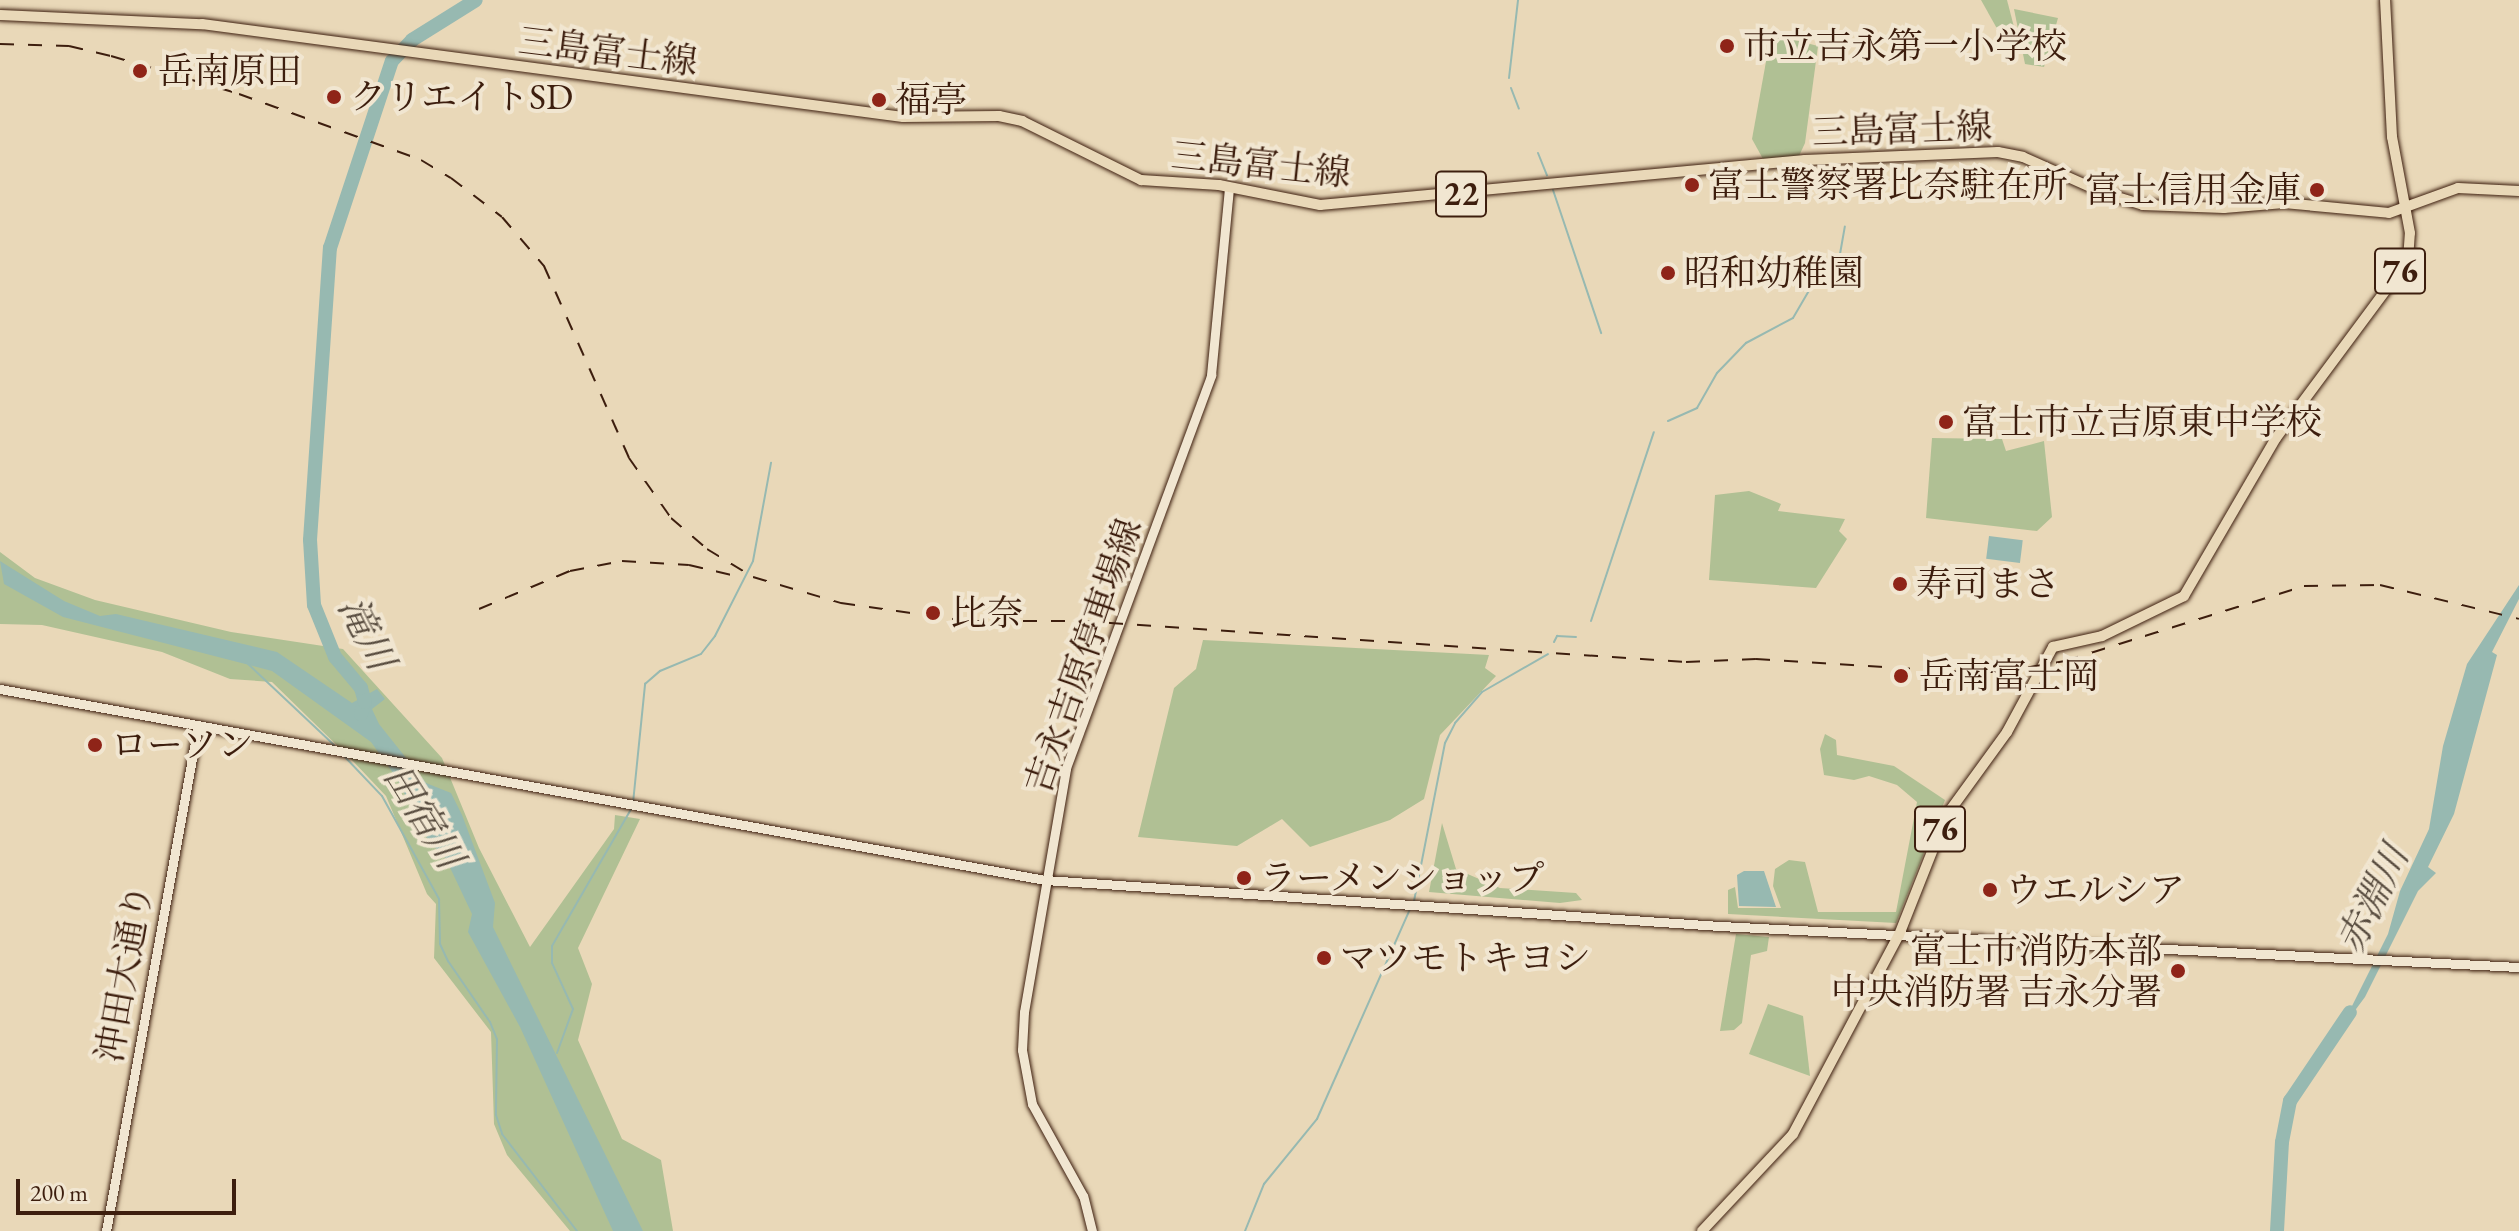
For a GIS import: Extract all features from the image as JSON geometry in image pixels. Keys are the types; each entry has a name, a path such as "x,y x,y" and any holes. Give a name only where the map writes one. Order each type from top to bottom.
{"main road":[{"name":"76","path":"1702,1231 1793,1134 1899,935 1946,816 2007,732 2053,647 2102,636 2184,596 2276,438 2408,260 2407,209 2392,137 2385,0"},
{"name":"三島富士線","path":"0,15 202,24 903,117 999,116 1022,121 1141,180 1229,187 1342,205 1805,160 2010,153 2122,201 2143,205 2224,208 2284,203 2389,213 2458,188 2519,191"}],"street":[{"name":"吉永吉原停車場線","path":"1092,1231 1089,1209 1038,1119 1024,1072 1021,1034 1066,768 1211,375 1229,187"},
{"path":"0,689 1045,880 1899,935 2519,967"},
{"name":"沖田大通り","path":"106,1231 198,726"}],"green space":[{"path":"1981,0 2007,0 2020,50 2009,50"},
{"path":"2014,9 2058,18 2044,67 2025,64"},
{"path":"1771,34 1818,46 1805,143 1799,156 1763,159 1752,139"},
{"path":"1932,438 2002,439 2006,451 2044,441 2052,517 2037,531 1926,518"},
{"path":"1749,491 1781,504 1778,511 1845,519 1839,531 1847,539 1816,588 1709,580 1715,495"},
{"path":"0,552 35,578 95,600 231,632 343,649 442,758 479,848 530,947 614,829 615,815 640,819 578,948 592,984 578,1040 622,1139 661,1160 673,1231 570,1231 507,1155 494,1124 491,1032 434,958 436,904 427,894 386,796 351,759 272,682 230,679 162,652 42,625 0,624"},
{"path":"1203,640 1489,655 1485,668 1496,676 1440,735 1424,799 1390,820 1310,847 1282,819 1237,846 1138,837 1174,688 1196,669"},
{"path":"1825,734 1836,740 1837,755 1894,766 1945,800 1896,923 1728,914 1728,890 1735,887 1738,908 1781,908 1773,886 1775,869 1789,860 1805,862 1818,912 1896,912 1917,802 1897,785 1869,776 1854,780 1824,775 1820,749"},
{"path":"1442,823 1456,869 1500,888 1576,893 1582,900 1560,903 1429,892"},
{"path":"1736,934 1769,937 1767,951 1751,955 1742,1023 1734,1030 1720,1031"},
{"path":"1768,1004 1803,1016 1810,1076 1749,1054"}],"water":[{"path":"1989,536 2023,540 2020,563 1986,559"},
{"path":"0,561 64,601 100,616 116,614 277,652 352,703 377,689 385,699 372,709 379,724 426,783 451,793 462,815 495,903 493,927 643,1231 613,1231 520,1027 468,932 472,914 445,857 429,842 396,777 371,742 272,671 63,617 4,584"},
{"path":"2519,585 2519,599 2492,652 2497,655 2454,814 2428,867 2436,873 2418,891 2365,997 2339,1032 2388,934 2400,891 2429,829 2443,746 2467,664"},
{"path":"1744,871 1764,871 1776,907 1739,906 1737,875"}],"waterway":[{"name":"滝川","path":"361,714 365,702 361,688 335,657 314,605 310,540 330,248 392,61 412,40 476,0"},
{"path":"1509,78 1518,0"},
{"path":"1511,88 1519,109"},
{"path":"1538,153 1547,175"},
{"path":"1553,190 1601,333"},
{"path":"1668,421 1697,408 1717,373 1746,343 1793,318 1824,265 1840,254 1845,226"},
{"path":"1591,621 1654,432"},
{"path":"633,803 645,684 660,671 701,654 715,636 753,561 771,463"},
{"path":"1554,642 1557,636 1576,637"},
{"path":"1414,901 1445,743 1455,723 1482,692 1548,654"},
{"name":"田宿川","path":"246,662 334,745"},
{"name":"田宿川","path":"344,756 382,796 439,899 440,944 448,961 490,1022 497,1039 496,1115 502,1134 577,1231"},
{"path":"557,1053 573,1009 552,963 552,946 631,809"},
{"path":"1245,1231 1264,1184 1317,1119 1411,907"},
{"name":"赤淵川","path":"2277,1231 2282,1142 2290,1101 2350,1012"}],"railway":[{"path":"0,44 69,46 239,94 421,160 451,178 502,217 544,266 629,458 671,518 707,549 753,577 841,603 967,621 1081,621 1686,662 1756,659 1960,672 2001,672 2065,661 2304,586 2380,585 2519,619"},
{"path":"479,609 570,571 622,561 689,565 736,576"}],"place":[{"name":"市立吉永第一小学校","path":"1727,46"},
{"name":"岳南原田","path":"140,71"},
{"name":"クリエイトSD","path":"334,97"},
{"name":"福亭","path":"879,100"},
{"name":"富士警察署比奈駐在所","path":"1692,185"},
{"name":"富士信用金庫","path":"2317,190"},
{"name":"昭和幼稚園","path":"1668,273"},
{"name":"富士市立吉原東中学校","path":"1946,422"},
{"name":"寿司まさ","path":"1900,584"},
{"name":"比奈","path":"933,613"},
{"name":"岳南富士岡","path":"1901,676"},
{"name":"ローソン","path":"95,745"},
{"name":"ラーメンショップ","path":"1244,878"},
{"name":"ウエルシア","path":"1990,890"},
{"name":"マツモトキヨシ","path":"1324,958"},
{"name":"富士市消防本部 中央消防署 吉永分署","path":"2178,971"}]}
